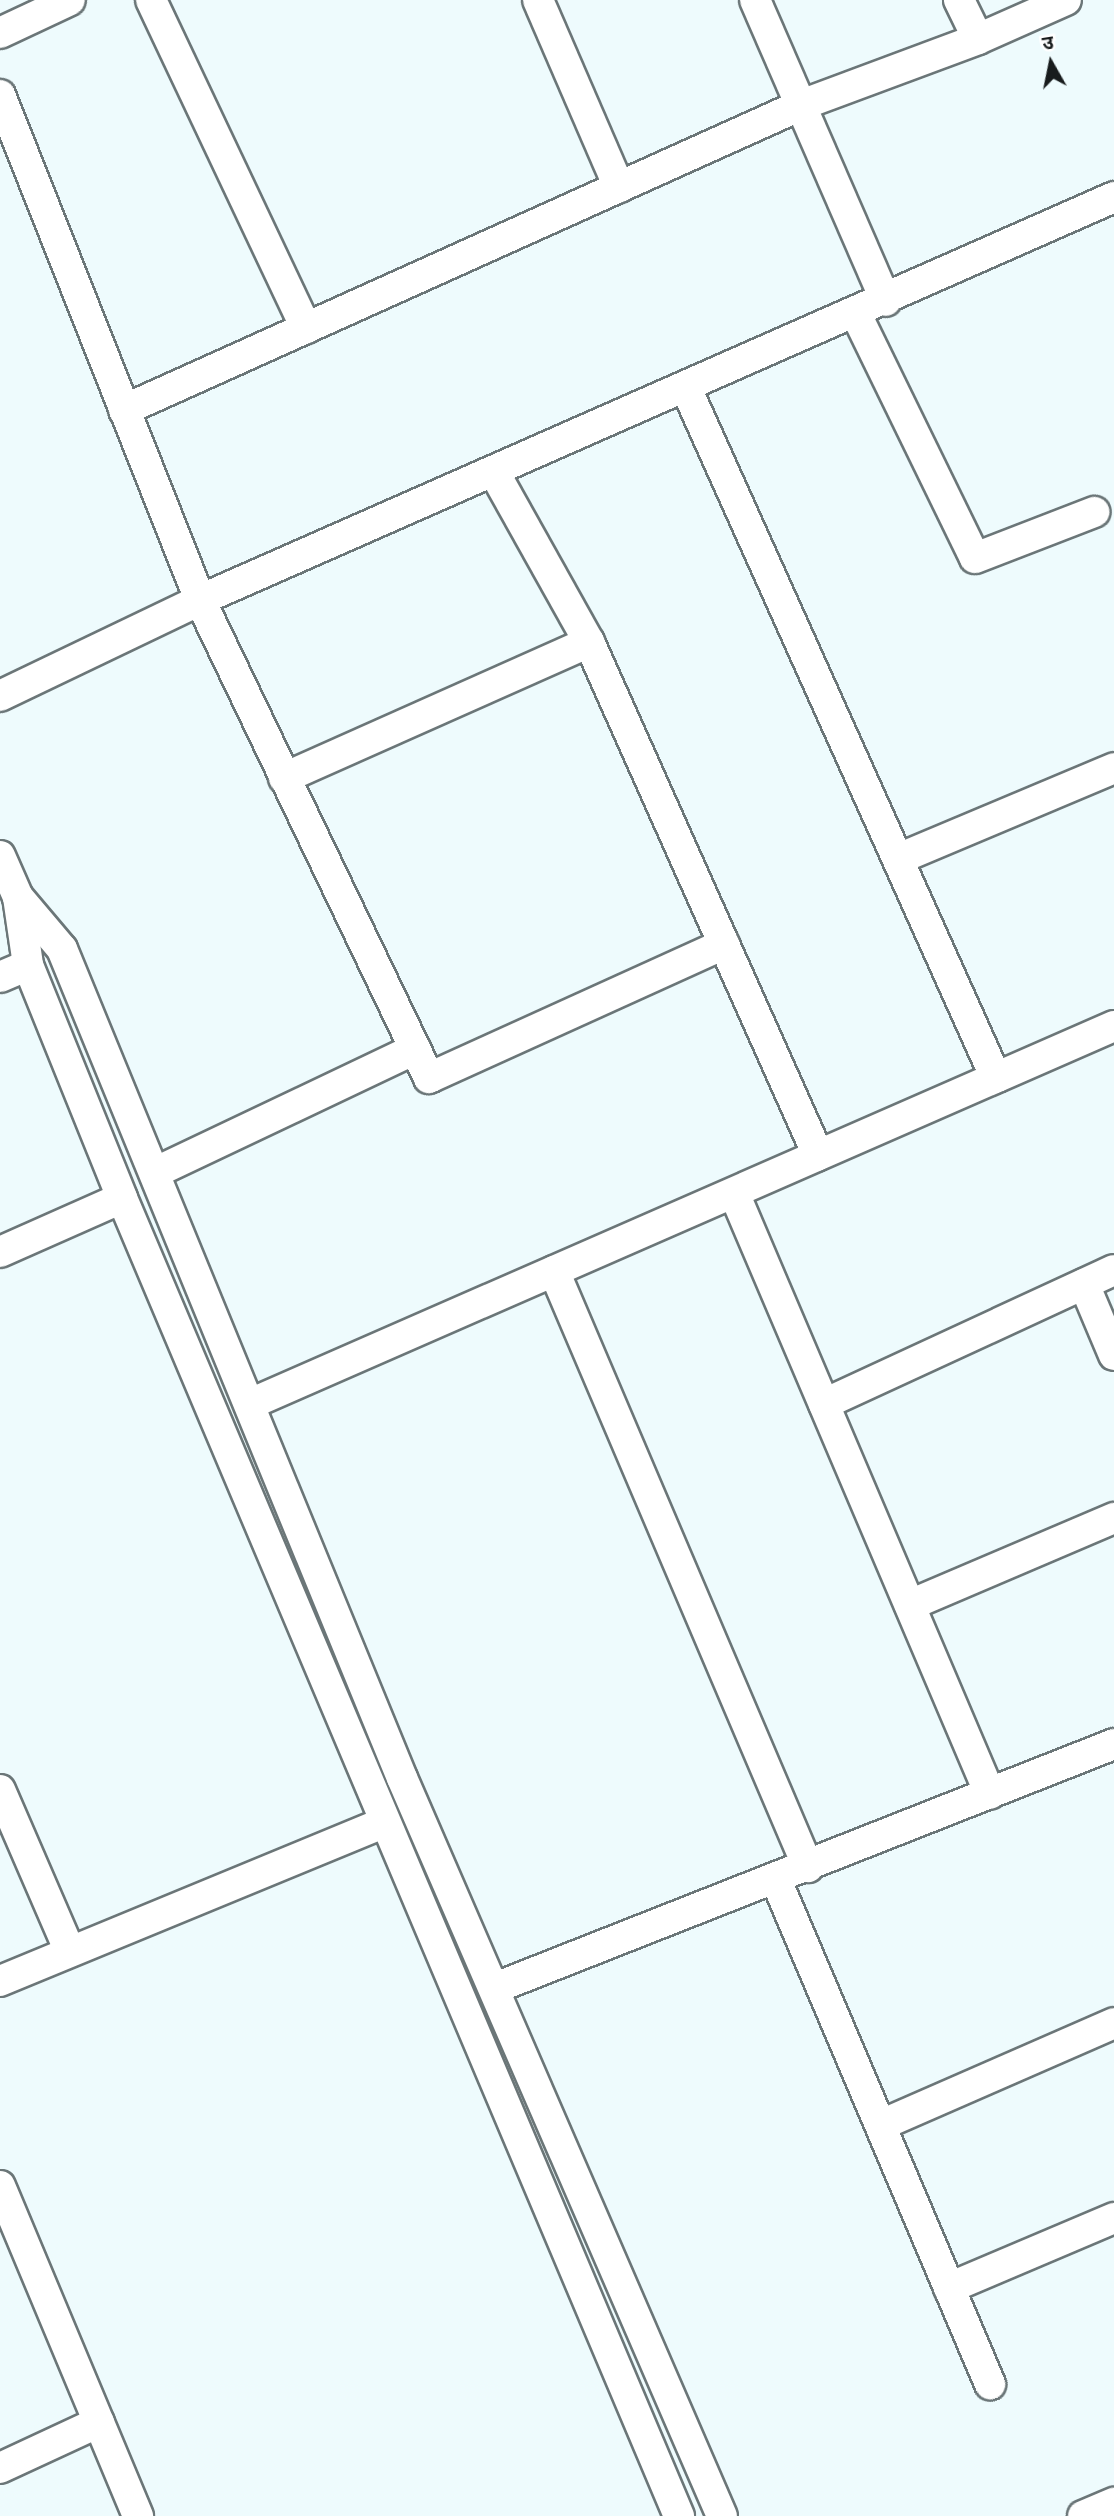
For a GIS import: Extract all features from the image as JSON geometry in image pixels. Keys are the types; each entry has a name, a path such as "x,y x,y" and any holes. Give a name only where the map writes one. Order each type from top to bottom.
{"street":[{"path":"0,33 70,0"},
{"path":"151,0 306,328"},
{"path":"538,0 619,187"},
{"path":"755,0 886,301"},
{"path":"960,0 978,39"},
{"path":"124,410 801,105 978,39 1066,0"},
{"path":"0,95 200,600 429,1078 724,944"},
{"path":"0,696 200,600 886,301 1114,197"},
{"path":"856,314 975,558 1094,512"},
{"path":"686,388 996,1078"},
{"path":"494,472 589,642 818,1155"},
{"path":"284,778 589,642"},
{"path":"898,859 1114,768"},
{"path":"0,856 18,897 28,965 122,1198 383,1823 679,2516"},
{"path":"18,897 62,949 495,1988 722,2516"},
{"path":"0,977 28,965"},
{"path":"250,1404 1114,1026"},
{"path":"156,1172 415,1049"},
{"path":"734,1193 990,1794"},
{"path":"0,1252 122,1198"},
{"path":"824,1404 1114,1270"},
{"path":"554,1271 808,1867"},
{"path":"1084,1284 1114,1354"},
{"path":"910,1605 1114,1518"},
{"path":"495,1988 776,1880 1114,1744"},
{"path":"0,1790 70,1952"},
{"path":"0,1980 383,1823"},
{"path":"776,1880 990,2384"},
{"path":"881,2125 1114,2023"},
{"path":"0,2186 138,2516"},
{"path":"949,2288 1114,2218"},
{"path":"0,2468 99,2422"},
{"path":"1083,2516 1114,2503"}]}
